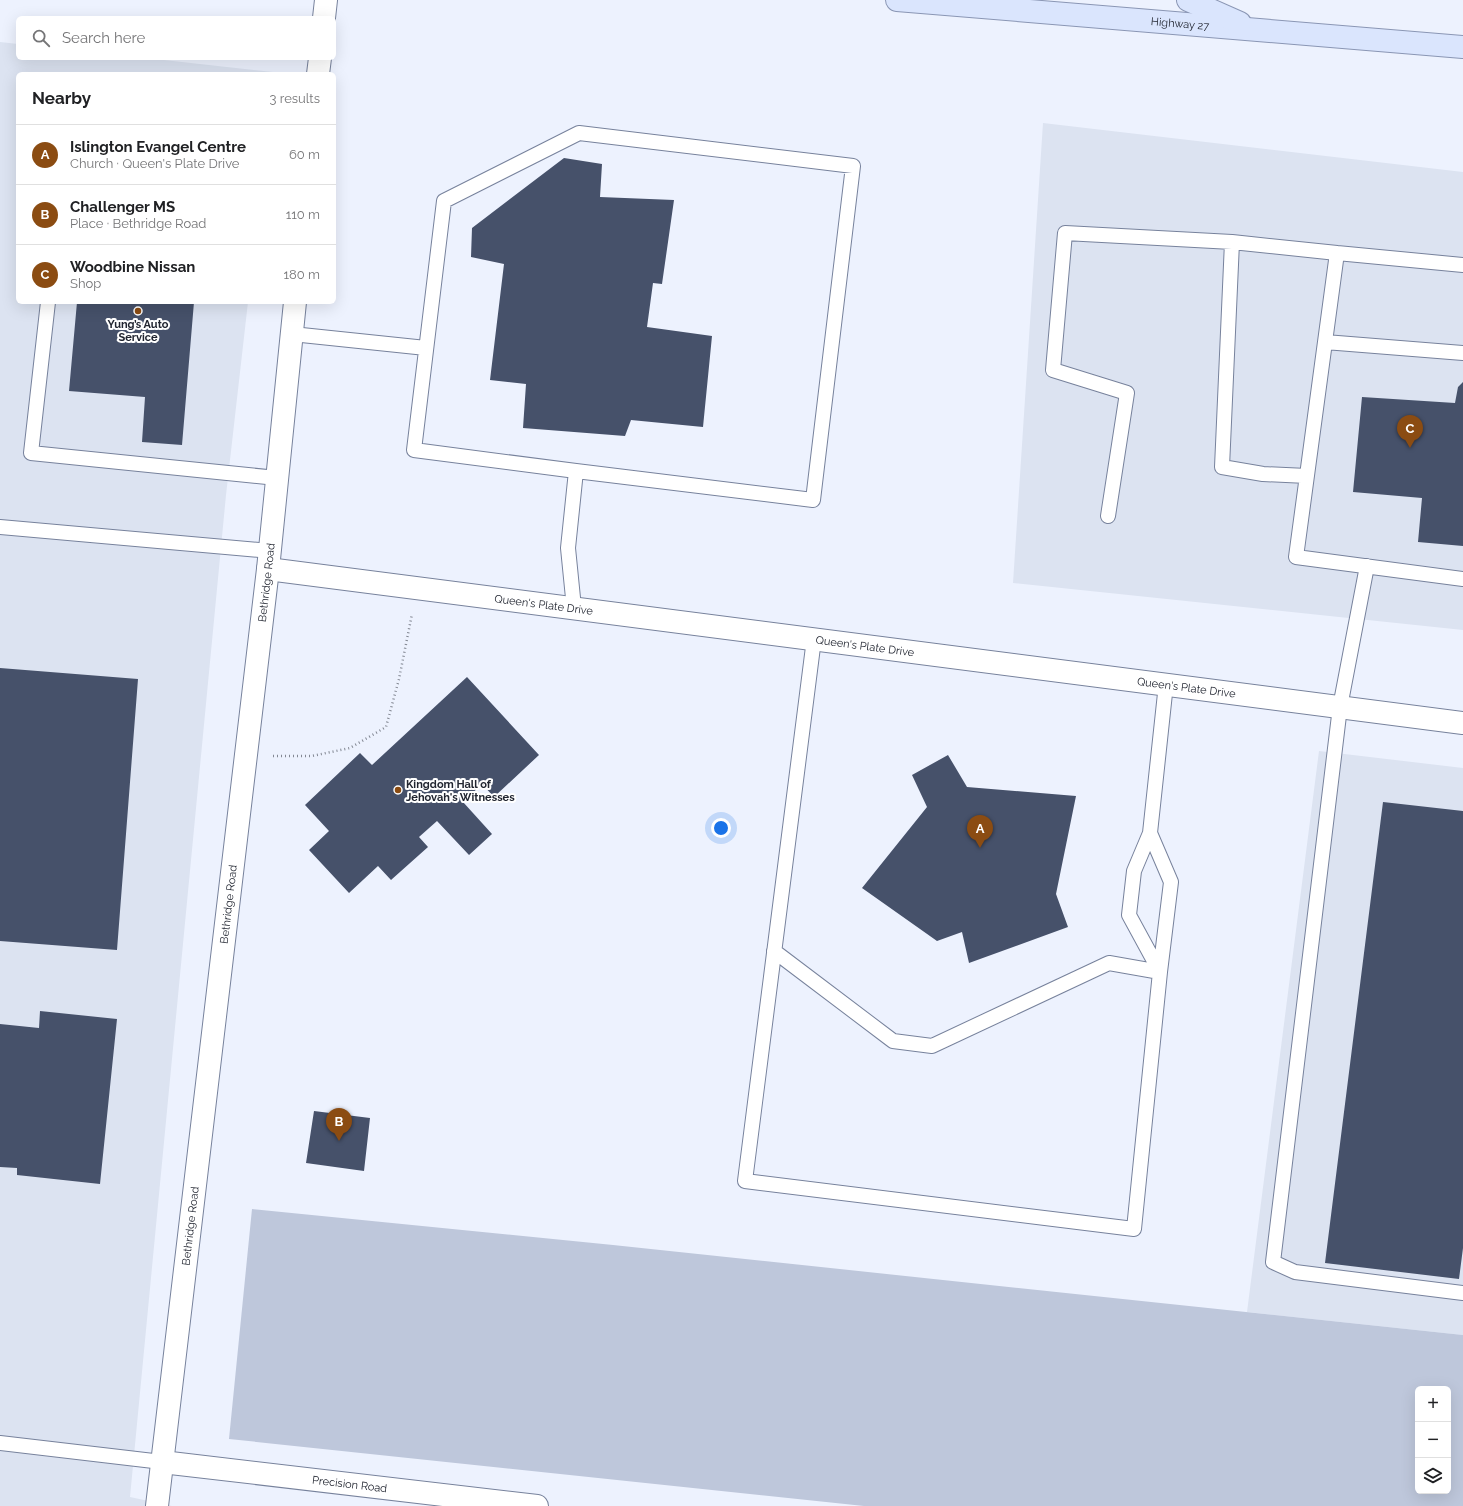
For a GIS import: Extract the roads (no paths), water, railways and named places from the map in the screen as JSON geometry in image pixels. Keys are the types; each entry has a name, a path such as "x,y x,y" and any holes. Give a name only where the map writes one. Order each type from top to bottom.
{"main road":[{"name":"Highway 27","path":"897,0 1463,46"},
{"path":"1188,0 1256,30"}],"street":[{"path":"324,16 326,0"},
{"path":"318,72 320,60"},
{"name":"Bethridge Road","path":"157,1506 269,560 295,304"},
{"name":"Queen's Plate Drive","path":"269,560 418,588 1463,723"},
{"name":"Precision Road","path":"162,1462 537,1506"}],"lane":[{"path":"579,133 853,166 813,500 576,471 414,450 444,201 579,133"},
{"path":"1108,516 1127,393 1054,370 1065,233 1232,242 1463,265"},
{"path":"1232,242 1222,467 1263,474 1307,476"},
{"path":"1337,253 1296,557 1463,578"},
{"path":"48,304 31,453 277,478"},
{"path":"292,334 426,348"},
{"path":"1325,342 1463,353"},
{"path":"574,608 568,548 576,471"},
{"path":"0,527 269,560"},
{"path":"1368,566 1340,707 1273,1262 1295,1272 1463,1293"},
{"path":"814,639 745,1181 1134,1229 1160,972 1171,882 1150,833"},
{"path":"1160,972 1129,915 1134,871 1150,833 1166,684"},
{"path":"774,951 893,1041 932,1046 1109,963 1160,972"},
{"path":"0,1443 162,1462"}],"place":[{"name":"Yung’s Auto Service","path":"138,311"},
{"name":"Woodbine Nissan","path":"1410,448"},
{"name":"Kingdom Hall of Jehovah's Witnesses","path":"398,790"},
{"name":"Islington Evangel Centre","path":"980,848"},
{"name":"Challenger MS","path":"339,1141"}]}
